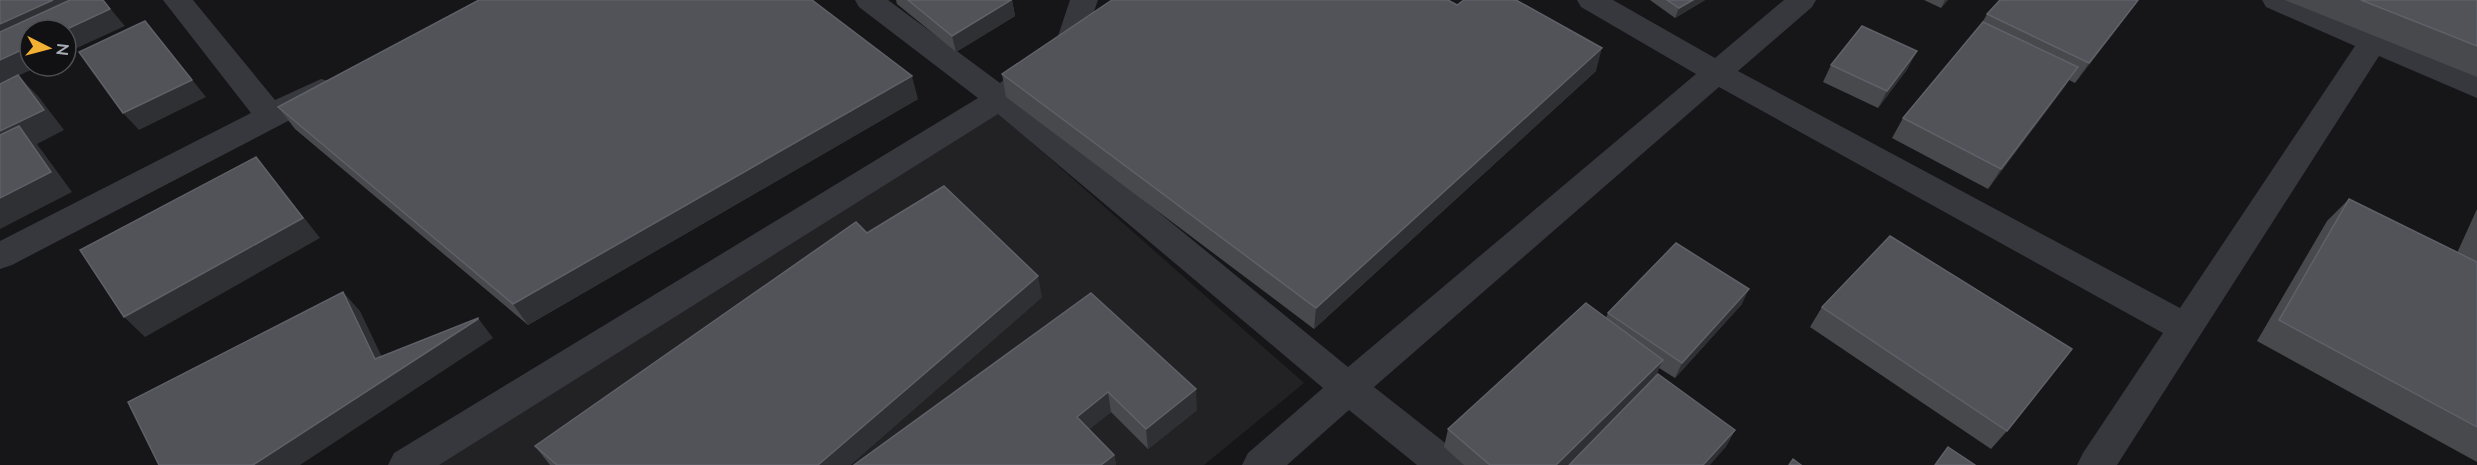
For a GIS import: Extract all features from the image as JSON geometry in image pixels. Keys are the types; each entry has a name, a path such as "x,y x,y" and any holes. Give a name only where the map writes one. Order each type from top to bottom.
{"street":[{"path":"177,0 271,116"},
{"path":"869,0 999,99 1348,388 1445,465"},
{"path":"407,465 999,99 1071,41 1084,0"},
{"path":"1591,0 1717,73 2186,328"},
{"path":"1260,465 1802,0"},
{"path":"2276,0 2477,87"},
{"path":"2096,465 2373,42"},
{"path":"0,256 342,79"}],"shaded area":[{"path":"987,103 1304,383 1204,465 390,465"}],"building":[{"path":"0,0 53,0 0,24"},
{"path":"70,0 103,0 110,9 78,24 78,18 31,18"},
{"path":"479,0 812,0 912,76 513,304 278,107"},
{"path":"908,0 1011,0 952,36"},
{"path":"1112,0 1448,0 1457,5 1464,0 1516,0 1602,48 1316,308 1002,74"},
{"path":"1667,0 1693,0 1679,8"},
{"path":"2000,0 2138,0 2089,63 1987,14"},
{"path":"2361,0 2477,0 2477,46"},
{"path":"145,21 192,80 123,113 79,52"},
{"path":"1983,22 2078,67 2001,169 1903,118"},
{"path":"18,24 18,52 0,60 0,32"},
{"path":"1862,26 1917,51 1887,91 1831,65"},
{"path":"18,75 44,110 0,131 0,84"},
{"path":"19,126 51,172 0,198 0,135"},
{"path":"256,157 303,218 124,317 80,250"},
{"path":"944,186 1038,276 818,465 557,465 535,446 856,222 867,233"},
{"path":"2349,199 2477,262 2477,427 2279,320"},
{"path":"1890,236 2072,349 2007,431 1822,307"},
{"path":"1676,243 1749,289 1682,363 1608,313"},
{"path":"343,292 375,359 478,319 253,465 159,465 128,402"},
{"path":"1091,293 1196,389 1146,429 1108,392 1077,417 1114,455 1101,465 854,465"},
{"path":"1586,303 1663,360 1556,465 1490,465 1448,429"},
{"path":"1658,374 1735,430 1703,465 1569,465"},
{"path":"1948,447 1975,465 1935,465"},
{"path":"1793,459 1801,465 1789,465"}]}
